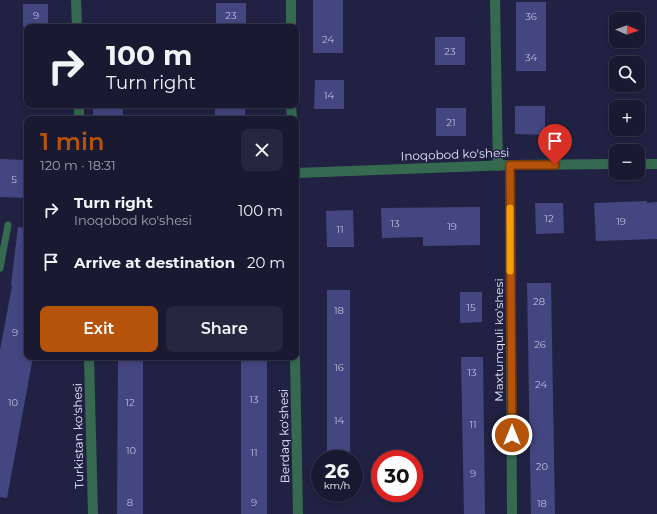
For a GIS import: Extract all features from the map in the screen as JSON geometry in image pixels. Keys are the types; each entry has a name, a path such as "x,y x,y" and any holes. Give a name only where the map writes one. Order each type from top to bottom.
{"street":[{"path":"76,0 77,24"},
{"path":"291,0 291,24"},
{"path":"495,0 498,166"},
{"name":"Inoqobod ko'shesi","path":"299,173 510,165 609,164"},
{"path":"645,164 657,164"},
{"name":"Maxtumquli ko'shesi","path":"510,165 512,514"},
{"name":"Turkistan ko'shesi","path":"89,360 93,514"},
{"name":"Berdaq ko'shesi","path":"295,360 298,514"}],"lane":[{"path":"0,268 8,225"}],"building":[{"path":"313,0 343,0 343,53 313,53"},
{"path":"516,2 546,2 546,71 516,71"},
{"path":"216,3 246,3 246,24 216,24"},
{"path":"23,4 48,4 48,24 24,24 23,27"},
{"path":"435,37 465,37 465,65 435,65"},
{"path":"315,80 344,80 344,109 314,109"},
{"path":"515,106 545,106 545,135 515,134"},
{"path":"93,108 123,108 123,116 93,116"},
{"path":"215,108 245,108 245,116 215,116"},
{"path":"436,108 466,108 466,136 436,136"},
{"path":"0,159 24,160 24,198 0,197"},
{"path":"647,201 647,203 657,202 657,239 596,241 594,203"},
{"path":"535,203 563,203 564,233 536,234"},
{"path":"480,207 480,245 423,246 423,237 382,238 381,208"},
{"path":"353,210 354,247 327,247 326,211"},
{"path":"18,227 24,228 24,360 32,360 7,498 0,497 0,350 11,285"},
{"path":"527,283 551,283 555,514 531,514"},
{"path":"327,290 350,290 350,450 327,450"},
{"path":"460,292 482,292 482,322 460,323"},
{"path":"461,357 483,357 485,514 464,514"},
{"path":"118,360 143,360 143,514 117,514"},
{"path":"241,360 267,360 267,514 241,514"}],"slow traffic":[{"path":"510,208 510,271"}],"route":[{"path":"512,435 510,165 555,165"}]}
